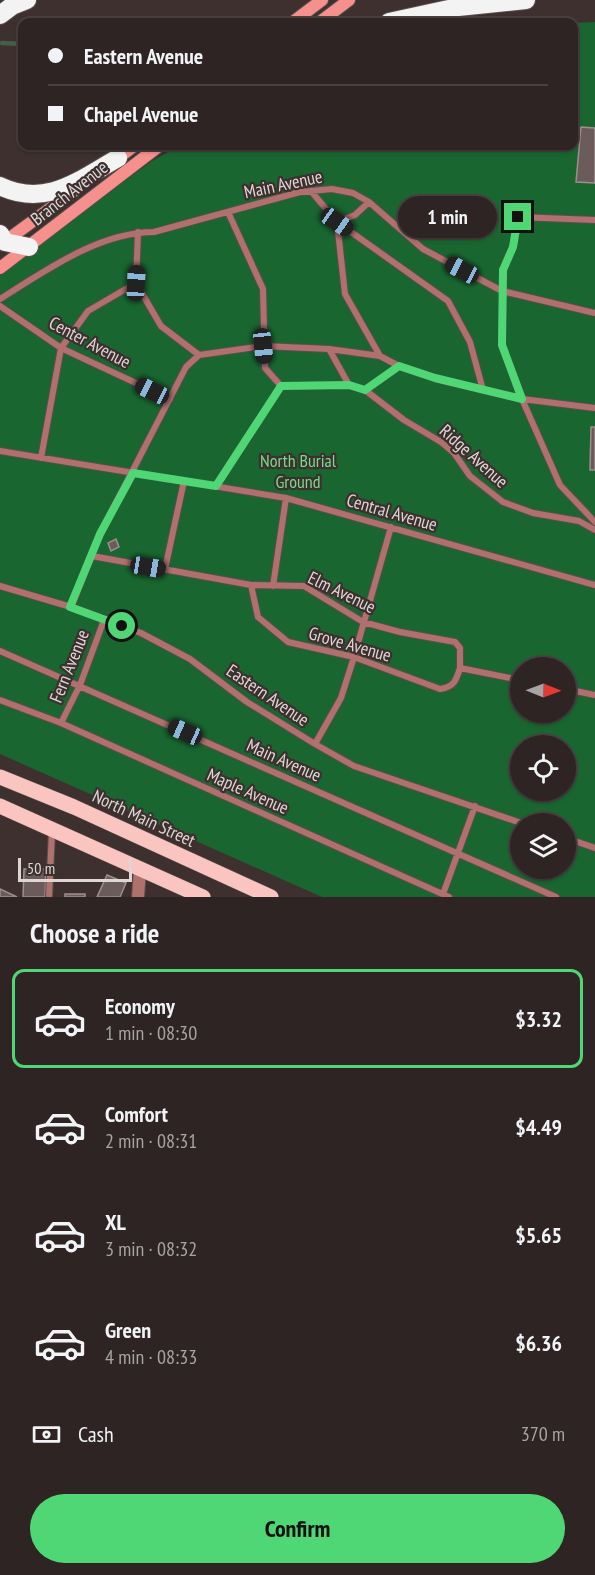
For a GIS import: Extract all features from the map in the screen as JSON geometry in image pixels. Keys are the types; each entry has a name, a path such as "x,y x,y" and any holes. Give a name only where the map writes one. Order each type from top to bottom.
{"highway":[{"path":"0,15 12,6 27,0"},
{"path":"407,18 458,7 526,0"},
{"path":"0,186 11,192 26,194 54,192 68,187 118,158"},
{"path":"2,240 29,247"}],"main road":[{"path":"298,18 322,0"},
{"path":"325,18 349,0"},
{"name":"Branch Avenue","path":"2,240 129,150"},
{"name":"Branch Avenue","path":"0,268 154,150"},
{"name":"North Main Street","path":"0,777 74,807 271,897"},
{"path":"16,784 3,809 203,897"}],"street":[{"path":"138,897 140,869"}],"lane":[{"name":"Main Avenue","path":"0,299 100,242 138,232 154,232 311,191 332,189 353,193 369,202 423,249 502,291 595,313"},
{"path":"311,191 337,222 448,302 470,342 483,390"},
{"path":"337,222 355,215 369,202"},
{"path":"216,486 281,386 265,368 263,289 228,212"},
{"path":"595,220 518,217 513,247 503,270 502,291 502,345 522,399 561,485 595,522"},
{"path":"337,222 345,294 380,356"},
{"path":"138,232 136,283 161,326 199,355"},
{"path":"41,458 61,348 88,311 136,283"},
{"name":"Center Avenue","path":"0,306 61,348 170,399"},
{"path":"70,607 100,534 186,367 199,355 263,346 329,349 380,356 399,366 435,378 522,399 595,408"},
{"path":"329,349 349,385"},
{"path":"365,390 399,366"},
{"name":"Ridge Avenue","path":"281,386 349,385 365,390 404,420 441,442 454,453 470,476 503,502 533,513 579,521 595,530"},
{"name":"Central Avenue","path":"0,451 286,498 595,585"},
{"path":"165,569 184,481"},
{"path":"273,586 286,498"},
{"path":"315,744 340,698 391,527"},
{"name":"Elm Avenue","path":"92,556 251,585 304,586 363,622 400,632 455,642 460,648 460,668"},
{"name":"Grove Avenue","path":"251,585 258,617 288,642 354,657 440,689 450,688 456,681 460,668"},
{"name":"Eastern Avenue","path":"0,586 70,607 141,633 190,659 247,702 354,765 510,819"},
{"name":"Fern Avenue","path":"61,723 80,685 104,620"},
{"name":"Main Avenue","path":"0,651 556,897"},
{"path":"460,668 510,678"},
{"path":"576,691 595,695"},
{"name":"Maple Avenue","path":"0,700 61,723 446,896"},
{"path":"446,896 475,806"},
{"path":"49,897 52,829"},
{"path":"576,841 595,848"}],"green space":[{"name":"North Burial Ground","path":"595,22 595,897 322,897 0,754 0,273 152,161 172,150 578,150 578,23"}],"building":[{"path":"581,127 595,128 595,183 576,182"},
{"path":"591,427 595,427 595,470 590,470"},
{"path":"116,539 119,547 111,551 108,543"},
{"path":"24,869 46,869 45,897 23,897"},
{"path":"107,875 126,883 120,897 97,897"},
{"path":"0,889 17,897 0,897"},
{"path":"65,894 85,894 85,897 65,897"}],"waterway":[{"path":"2,43 18,44"}],"route":[{"path":"122,626 70,607 100,534 133,473 216,486 281,386 349,385 365,390 399,366 435,378 522,399 502,345 503,270 513,247 518,217"}]}
